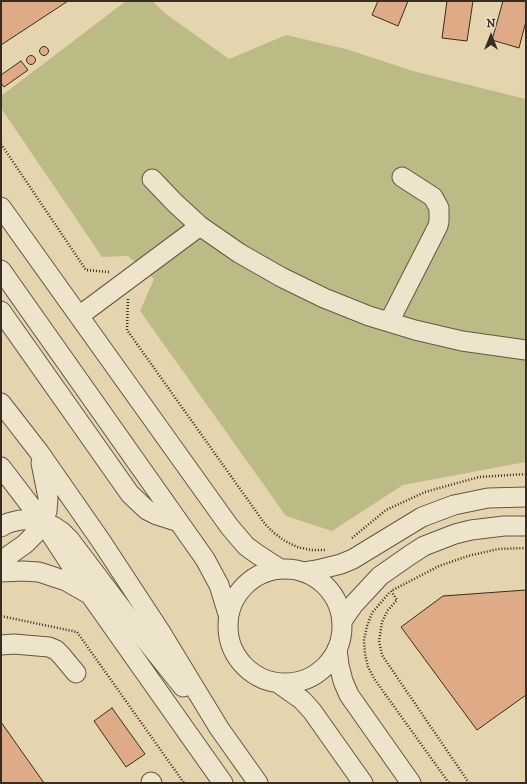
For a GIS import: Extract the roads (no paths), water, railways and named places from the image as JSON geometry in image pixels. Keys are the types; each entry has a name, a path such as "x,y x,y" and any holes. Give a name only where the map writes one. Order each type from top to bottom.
{"street":[{"path":"389,322 438,226 439,220 439,208 433,196 402,177"},
{"path":"152,179 200,226 239,253 281,277 324,298 369,316 415,330 462,341 526,350"},
{"path":"1,207 229,526 252,550 280,568"},
{"path":"79,316 200,226"},
{"path":"1,270 205,559 222,592 228,614"},
{"path":"1,311 130,494 147,510 157,516 179,522"},
{"path":"1,403 39,452 131,586 219,728 258,783"},
{"path":"1,561 26,544 43,522 47,511 48,498 39,452"},
{"path":"1,467 43,522 91,596 223,783"},
{"path":"304,572 335,566 353,559 422,517 454,505 488,498 526,497"},
{"path":"1,528 20,520 31,520 43,522 62,532 70,540 147,642 219,728"},
{"path":"342,621 358,599 380,576 424,546 455,534 487,527 526,526"},
{"path":"337,650 327,664 313,676 296,682 278,683 265,680 253,674 242,665 234,654 229,641 227,627 228,614 233,600 241,588 252,578 265,572 280,568 304,572 318,579 330,591 338,605 342,621 342,630 337,650 343,681 349,695 411,783"},
{"path":"1,572 39,572 53,576 79,588 91,596"},
{"path":"1,645 14,644 49,647 56,650 76,673"},
{"path":"278,683 296,696 312,711 364,783"},
{"path":"346,783 345,773 347,760"}]}
